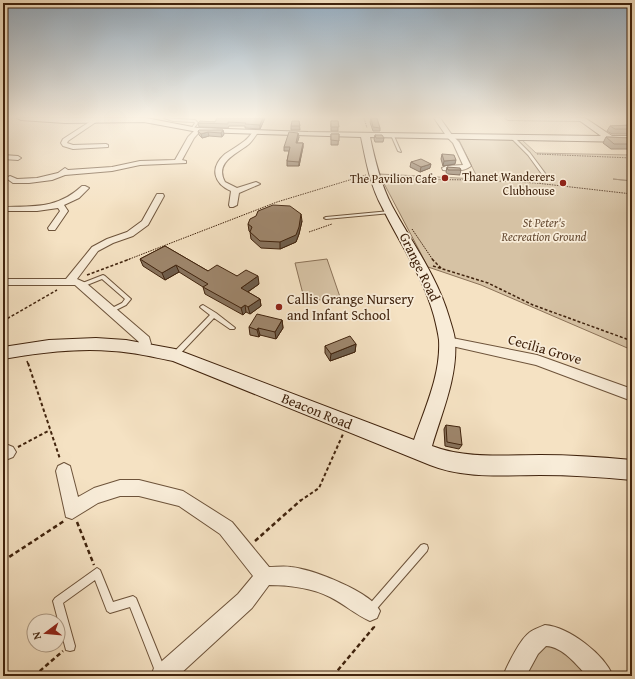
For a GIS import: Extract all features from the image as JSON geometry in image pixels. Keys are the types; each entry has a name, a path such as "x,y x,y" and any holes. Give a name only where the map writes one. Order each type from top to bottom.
{"street":[{"path":"10,178 13,181 20,182 63,173 112,169 140,163 180,162 186,150"},
{"path":"236,150 223,159 218,167 219,178 224,186 237,191 255,184"},
{"name":"Grange Road","path":"369,150 373,173 390,212 421,264 440,306 447,341 440,390 421,451"},
{"path":"446,168 463,168 468,166 460,150"},
{"path":"3,157 18,158"},
{"path":"3,209 60,206 85,190"},
{"path":"235,203 235,192 237,191"},
{"path":"75,282 95,249 110,241 130,234 145,223 160,196"},
{"path":"57,225 64,211 60,206"},
{"path":"3,282 75,282 145,340 143,348"},
{"name":"Cecilia Grove","path":"447,341 537,360 632,395"},
{"name":"Beacon Road","path":"3,353 95,344 143,348 175,355 348,424 455,464 477,466 538,465 632,470"},
{"path":"64,471 73,513 94,496 120,488 139,488 160,492 183,499 226,528 265,576"},
{"path":"265,576 292,576 333,588 370,611"},
{"path":"162,676 245,601 265,576"},
{"path":"514,676 537,640 547,635 565,641 602,676"}],"lane":[{"path":"525,150 545,176"},
{"path":"326,218 390,212"},
{"path":"75,282 103,277 128,299 124,304 110,311"},
{"path":"203,307 232,328"},
{"path":"175,355 214,314"},
{"path":"370,611 424,548"},
{"path":"70,646 58,601 97,573 110,608 133,601 162,676"}],"path":[{"path":"529,154 632,158"},
{"path":"3,321 91,273 276,202 373,173"},
{"path":"385,179 477,180 536,183 632,194"},
{"path":"412,229 428,255 442,268"},
{"path":"421,264 442,268 488,283 533,305 632,341"},
{"path":"23,350 64,471"},
{"path":"244,550 301,500 319,488 348,424"},
{"path":"6,453 50,430"},
{"path":"3,561 73,513 97,573"},
{"path":"334,676 374,627 370,611"},
{"path":"34,676 70,646"}],"green space":[{"name":"St Peter's Recreation Ground","path":"464,150 532,150 536,153 632,155 632,350 481,285 428,267 379,174 478,179"},
{"path":"327,259 340,297 305,302 295,263"},
{"path":"545,646 551,646 564,652 594,676 522,676 538,650"}],"building":[{"path":"289,150 302,150 299,162 287,161"},
{"path":"442,154 454,155 456,160 444,161"},
{"path":"421,159 431,164 421,167 411,162"},
{"path":"447,167 460,168 461,170 448,170"},
{"path":"273,205 290,206 301,214 299,227 296,235 280,242 260,241 250,232 252,227 248,224 250,219 256,216 258,211"},
{"path":"165,246 208,271 217,265 237,276 246,270 258,276 241,288 260,299 248,307 245,305 241,308 203,287 208,284 176,265 162,273 140,259"},
{"path":"257,314 282,320 275,332 258,328 257,330 249,327"},
{"path":"350,336 356,344 331,354 325,346"},
{"path":"446,425 460,427 462,445 447,442"}],"place":[{"name":"The Pavilion Cafe","path":"445,178"},
{"name":"Thanet Wanderers Clubhouse","path":"563,183"},
{"name":"Callis Grange Nursery and Infant School","path":"279,307"}]}
